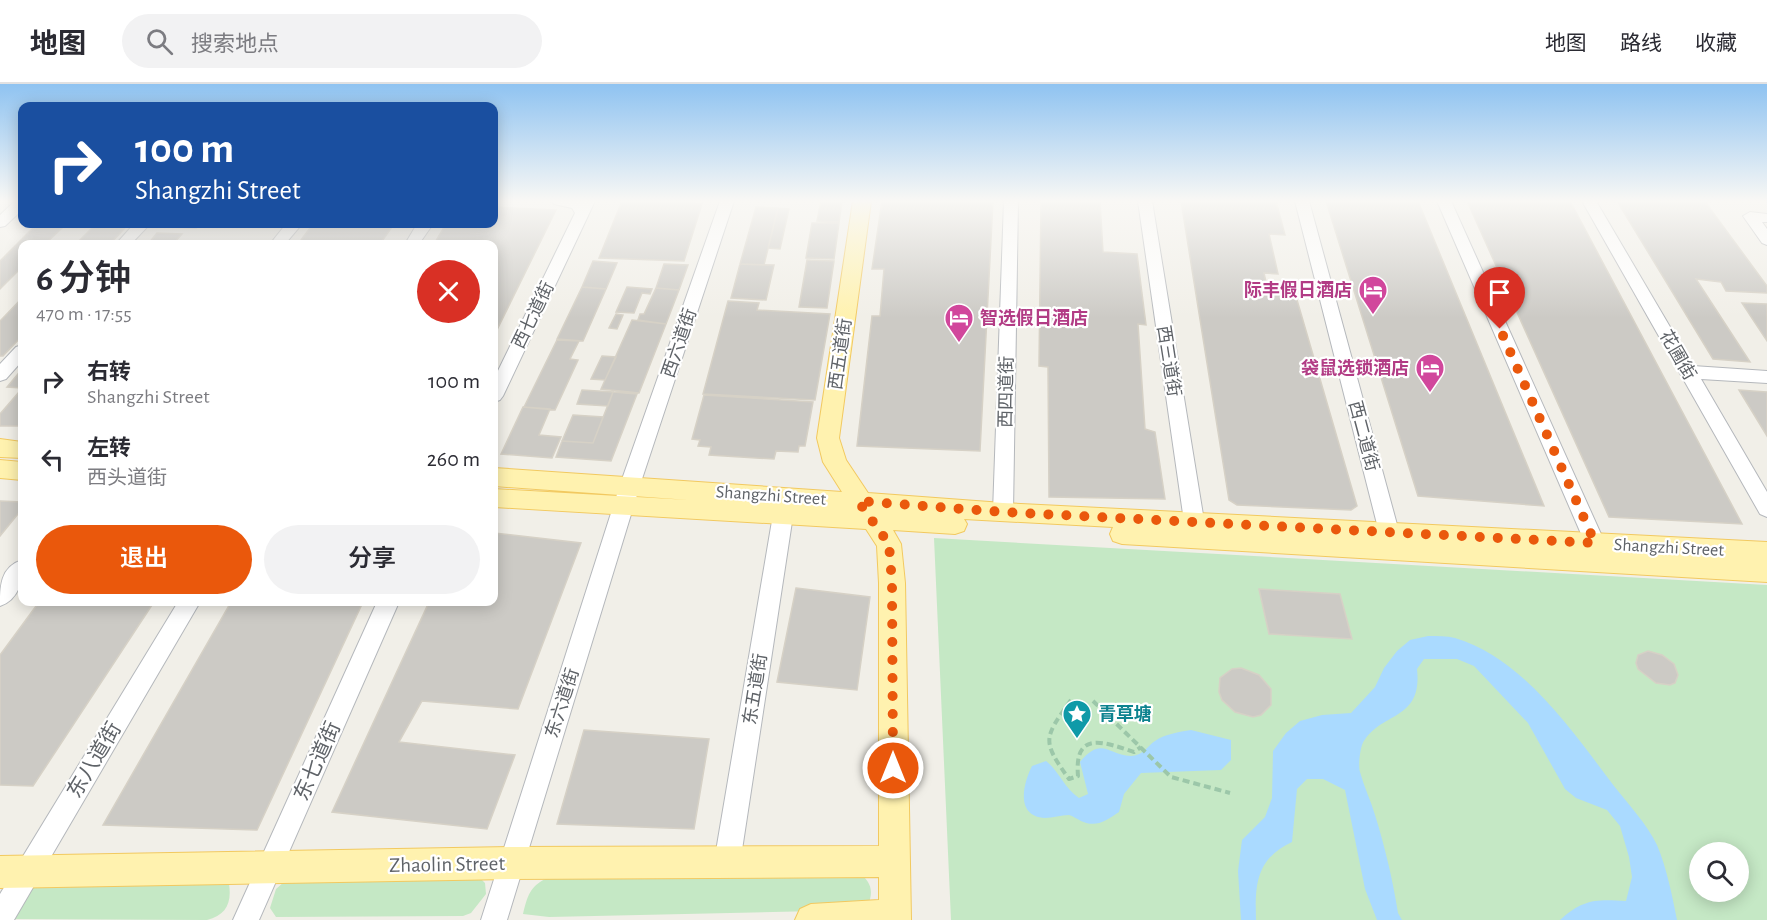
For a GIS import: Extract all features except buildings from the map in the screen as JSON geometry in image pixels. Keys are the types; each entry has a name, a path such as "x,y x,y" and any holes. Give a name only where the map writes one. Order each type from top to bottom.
{"main road":[{"name":"西五道街","path":"856,240 828,438 835,462 889,544 892,583 895,918"},
{"path":"0,448 18,450"},
{"path":"0,470 18,471"},
{"name":"Shangzhi Street","path":"498,478 783,515 865,510 1003,512 1767,552"},
{"name":"Shangzhi Street","path":"498,498 628,495 1767,572"},
{"name":"Zhaolin Street","path":"14,872 511,863 894,861"},
{"path":"811,920 895,918"}],"street":[{"name":"西七道街","path":"498,388 569,240"},
{"name":"西六道街","path":"628,495 715,240"},
{"name":"西四道街","path":"1003,512 1010,240"},
{"name":"西三道街","path":"1151,240 1194,521"},
{"name":"西二道街","path":"1312,240 1389,532"},
{"path":"1461,240 1595,543"},
{"name":"花圃街","path":"1612,240 1767,509"},
{"path":"0,375 18,355"},
{"path":"1688,372 1767,377"},
{"name":"东六道街","path":"494,920 628,495"},
{"name":"东五道街","path":"726,862 783,515"},
{"path":"0,597 18,573"},
{"name":"东八道街","path":"0,918 14,872 186,606"},
{"name":"东七道街","path":"246,920 386,606"}],"path":[{"path":"1071,700 1054,723 1046,741 1048,750 1069,779 1078,776 1076,766 1079,751 1087,743 1095,741 1134,752 1142,749"},
{"path":"1093,701 1172,777 1230,793"}],"green space":[{"path":"934,538 1767,585 1767,920 951,920"},
{"path":"857,871 868,882 871,890 868,906 860,910 549,917 523,914 530,892 537,884 548,878"},
{"path":"479,877 485,883 486,894 471,913 463,916 276,917 270,908 276,889 284,882"},
{"path":"38,883 229,884 230,897 226,907 219,915 207,920 14,919 23,893"}],"water":[{"path":"1428,636 1455,638 1480,648 1503,662 1545,699 1653,837 1661,854 1677,920 1560,920 1583,904 1606,900 1626,901 1632,877 1620,826 1607,810 1576,798 1565,789 1528,723 1474,666 1457,659 1424,659 1417,669 1417,686 1413,699 1406,708 1369,734 1362,745 1359,766 1379,827 1398,913 1402,920 1377,920 1365,889 1345,790 1323,779 1307,779 1297,789 1292,842 1271,856 1260,874 1256,895 1256,920 1241,920 1238,871 1242,840 1265,817 1272,798 1273,751 1286,733 1300,721 1322,715 1351,713 1375,687 1384,668 1397,651 1410,640"},
{"name":"青草塘","path":"1191,730 1231,740 1231,760 1221,770 1141,773 1124,794 1119,812 1096,824 1086,823 1069,815 1045,818 1035,816 1025,805 1024,790 1032,766 1046,761 1069,790 1079,798 1088,794 1080,762 1094,750 1099,748 1135,756 1163,737"}],"place":[{"name":"际丰假日酒店","path":"1373,316"},
{"name":"智选假日酒店","path":"959,344"},
{"name":"袋鼠选锁酒店","path":"1430,394"},
{"name":"青草塘","path":"1077,740"}],"route":[{"path":"893,768 892,583 889,544 858,501 1003,512 1595,543 1500,329"}]}
